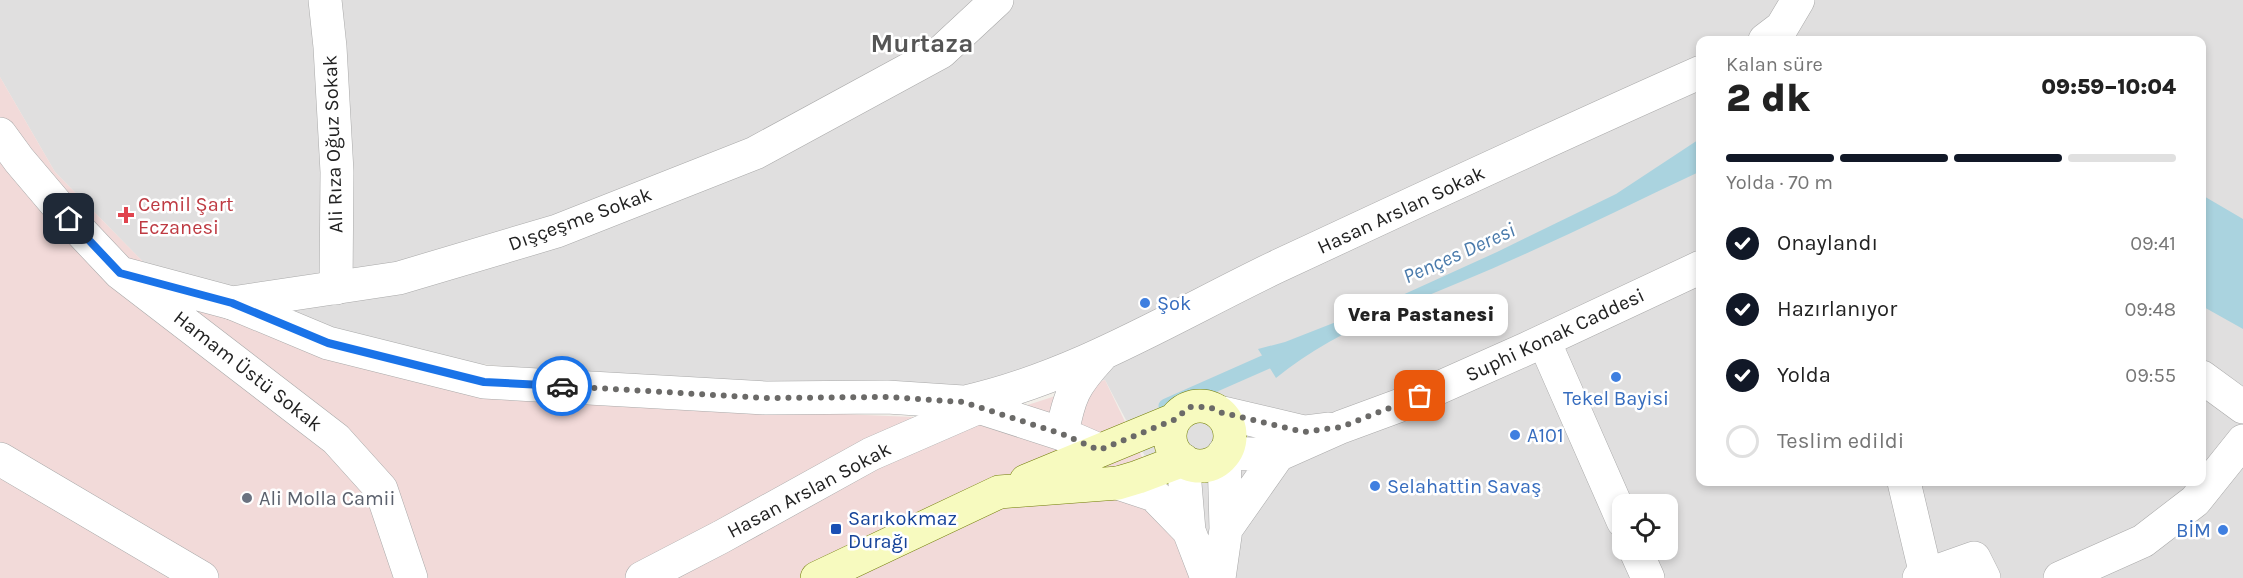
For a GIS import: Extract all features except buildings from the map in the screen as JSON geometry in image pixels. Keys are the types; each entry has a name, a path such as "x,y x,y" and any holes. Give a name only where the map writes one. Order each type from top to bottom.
{"main road":[{"name":"Suphi Konak Caddesi","path":"817,578 999,492 1174,420 1190,407 1210,407 1219,412"},
{"path":"1219,412 1229,427 1228,446 1224,453"},
{"path":"1174,420 1170,435 1171,444 1175,453 1183,460"},
{"name":"Suphi Konak Caddesi","path":"999,492 1118,483 1183,460 1200,466 1217,460 1224,453"}],"street":[{"name":"Ali Rıza Oğuz Sokak","path":"325,0 337,172 336,288"},
{"name":"Dışçeşme Sokak","path":"120,273 232,303 399,278 557,231 755,153 941,52 997,0"},
{"path":"1776,36 1798,0"},
{"name":"Hasan Arslan Sokak","path":"642,578 871,454 971,405 1044,380 1275,268 1696,74"},
{"name":"Hamam Üstü Sokak","path":"0,134 69,219 120,273 336,439 381,489 411,578"},
{"name":"Suphi Konak Caddesi","path":"1224,453 1278,455 1341,427 1398,406 1696,269"},
{"name":"Hasan Arslan Sokak","path":"232,303 328,343 484,382 765,398 887,397 971,405 1062,434 1099,450"},
{"path":"1544,341 1612,496"},
{"name":"Hasan Arslan Sokak","path":"1062,434 1068,406 1079,380 1103,353"},
{"path":"2206,380 2243,407"},
{"name":"Suphi Konak Caddesi","path":"1219,412 1304,432 1341,427"},
{"path":"2060,578 2143,541 2194,501 2243,441"},
{"path":"1220,578 1226,529 1224,453"},
{"path":"1226,529 1278,455"},
{"path":"0,459 202,578"},
{"path":"1183,460 1189,531 1207,578"},
{"path":"1118,483 1154,495 1189,531"},
{"path":"1905,486 1922,576 1974,558 1984,578"},
{"path":"1640,560 1648,578"}],"shaded area":[{"path":"0,0 2243,0 2243,578 1209,578 1105,380 979,407 769,395 325,347 155,274 55,172 0,77"},
{"path":"0,77 55,172 155,274 325,347 773,411 981,420 1105,380 1200,578 0,578"}],"water":[{"path":"1696,141 1696,173 1532,251 1358,327 1329,342 1276,378 1258,349 1285,342 1387,302 1616,194"},
{"path":"2206,197 2243,219 2243,329 2206,308"}],"waterway":[{"name":"Pençes Deresi","path":"1166,406 1284,354"}],"way so far":[{"path":"562,386 765,398 887,397 963,402 1062,434 1099,450 1174,420 1190,407 1210,407 1219,412 1304,432 1341,427 1420,396"}],"place":[{"name":"Cemil Şart Eczanesi","path":"126,215"},
{"name":"Şok","path":"1145,303"},
{"name":"Tekel Bayisi","path":"1616,377"},
{"name":"Vera Pastanesi","path":"1420,396"},
{"name":"A101","path":"1515,435"},
{"name":"Selahattin Savaş","path":"1375,486"},
{"name":"Ali Molla Camii","path":"247,498"},
{"name":"Sarıkokmaz Durağı","path":"836,529"},
{"name":"BİM","path":"2223,530"}],"district":[{"name":"Murtaza","path":"922,43"}],"route":[{"path":"69,219 120,273 232,303 328,343 484,382 562,386"}]}
